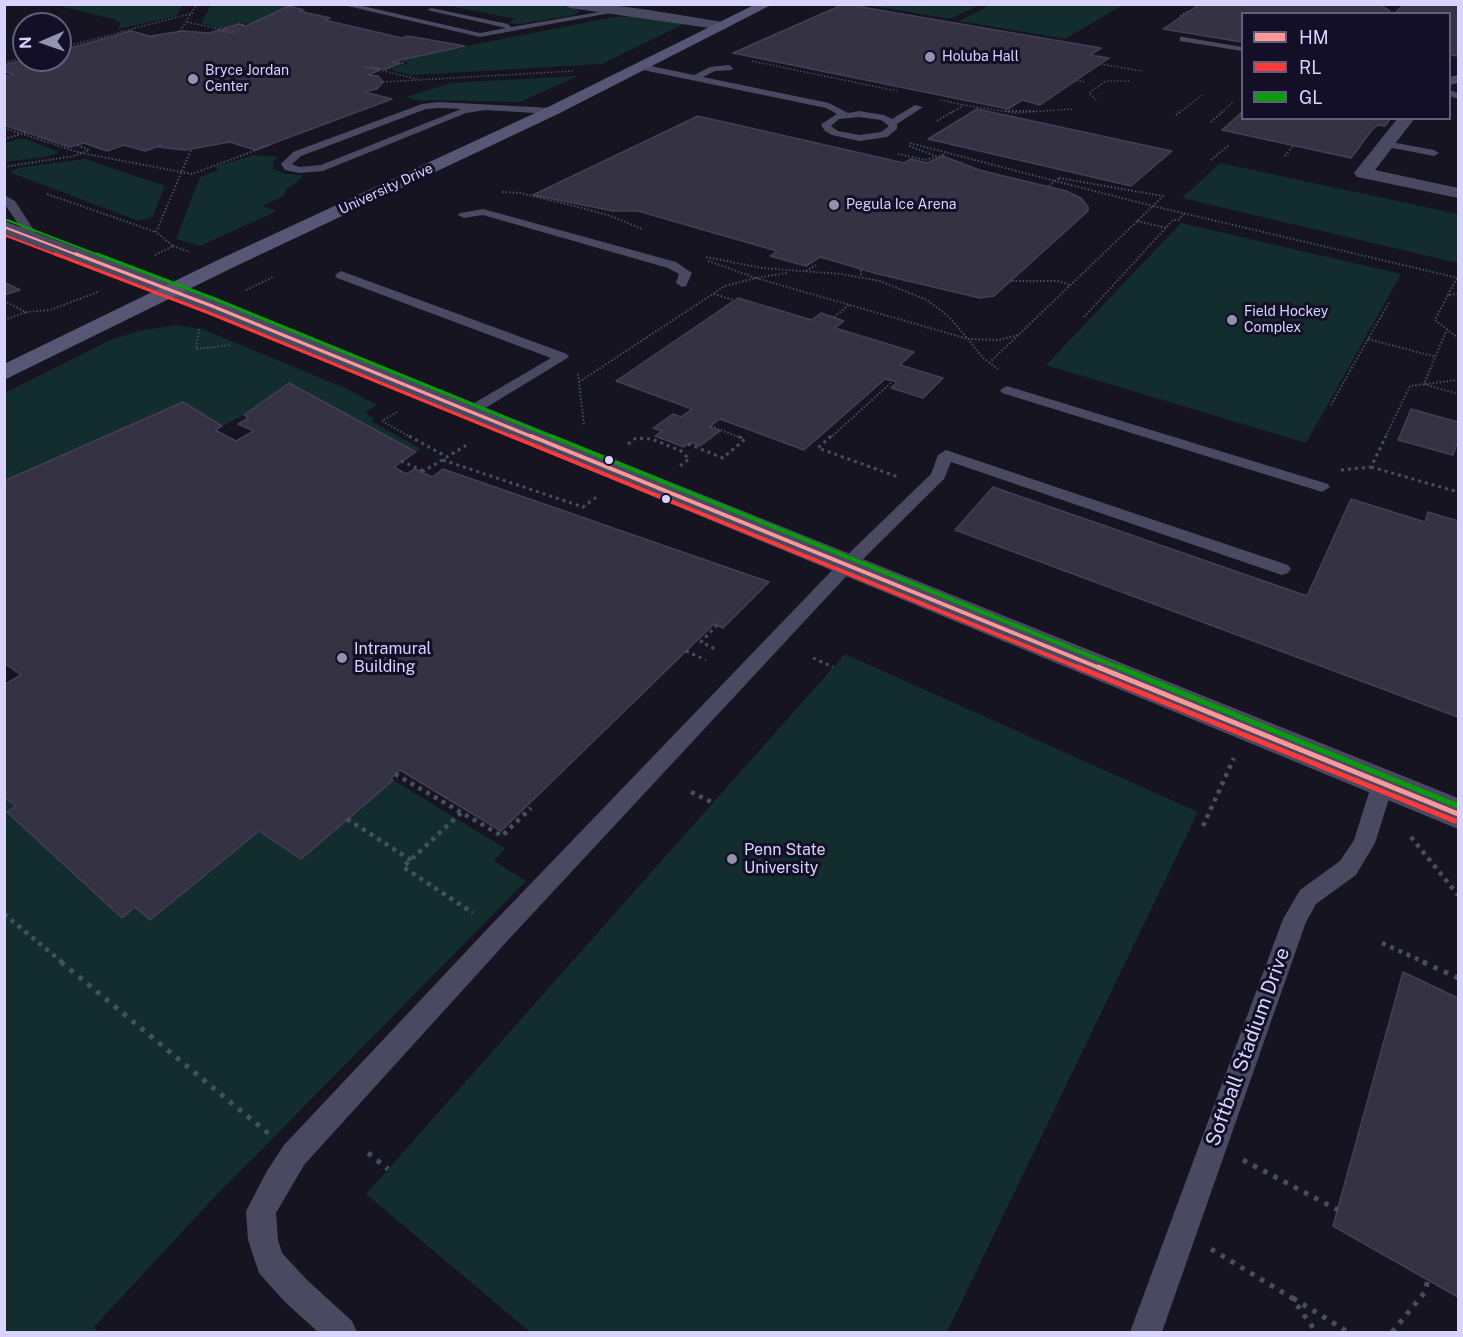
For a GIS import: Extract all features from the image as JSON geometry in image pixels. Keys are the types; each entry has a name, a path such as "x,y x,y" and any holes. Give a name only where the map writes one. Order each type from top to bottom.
{"main road":[{"name":"University Drive","path":"4,373 170,291 552,111 768,4"}],"street":[{"path":"570,4 723,26"},
{"path":"1405,120 1363,173 1458,193"},
{"path":"4,227 332,354 469,412 1458,814"}],"lane":[{"path":"342,4 480,35 623,10"},
{"path":"424,9 519,28"},
{"path":"1183,39 1241,49"},
{"path":"641,67 829,106 846,115"},
{"path":"695,78 713,69 729,68"},
{"path":"485,107 464,111 323,168 299,170 289,168 285,164 297,154 420,107 439,105 485,107 552,111"},
{"path":"892,123 918,107"},
{"path":"846,115 871,115 892,123 894,127 891,132 872,137 846,136 828,129 826,125 828,120 846,115"},
{"path":"1386,144 1434,153"},
{"path":"4,198 11,203 33,238"},
{"path":"464,215 483,212 672,265 686,273 682,283"},
{"path":"341,275 562,357 469,412"},
{"path":"1007,390 1322,487"},
{"path":"341,1332 296,1291 270,1262 263,1240 261,1211 294,1155 501,931 847,565 938,476 946,455 1282,569"},
{"name":"Softball Stadium Drive","path":"1146,1332 1295,919 1308,897 1348,868 1364,843 1383,783"}],"path":[{"path":"180,31 197,4"},
{"path":"72,45 193,13"},
{"path":"187,22 226,32"},
{"path":"219,29 239,23 244,24 242,25"},
{"path":"105,31 115,34"},
{"path":"384,70 404,63 394,62"},
{"path":"753,62 904,93"},
{"path":"1100,64 1142,71"},
{"path":"372,68 421,80"},
{"path":"383,82 596,70 624,75"},
{"path":"1077,80 1084,82"},
{"path":"1096,100 1089,93 1106,81 1129,81"},
{"path":"1176,115 1202,95"},
{"path":"939,100 1016,113 1072,109"},
{"path":"1211,122 1234,101"},
{"path":"934,123 963,105"},
{"path":"4,128 81,153 182,173 192,174 246,154"},
{"path":"4,140 27,132"},
{"path":"4,167 89,150 77,145"},
{"path":"907,145 936,157"},
{"path":"1212,160 1229,145"},
{"path":"1285,156 1294,145"},
{"path":"156,232 191,150"},
{"path":"925,160 948,153"},
{"path":"930,159 934,160"},
{"path":"989,363 1163,196 1059,178 1049,186"},
{"path":"47,194 156,232 173,246 153,256"},
{"path":"1153,206 1458,278 1435,320 1458,338"},
{"path":"1084,317 1173,220 1178,220 1184,214"},
{"path":"1137,221 1168,228"},
{"path":"696,255 744,266 861,277 898,286 927,300 949,317 968,339 999,340 1020,335"},
{"path":"805,272 816,265 810,264"},
{"path":"861,270 861,277"},
{"path":"242,292 273,278"},
{"path":"1012,281 1058,281 1070,285"},
{"path":"4,320 26,312 61,307 107,288"},
{"path":"714,294 734,300"},
{"path":"1448,295 1458,294"},
{"path":"4,301 26,312"},
{"path":"1331,405 1389,303"},
{"path":"834,317 849,305"},
{"path":"200,324 196,349 237,344"},
{"path":"1447,330 1424,384 1458,394"},
{"path":"1368,339 1436,357"},
{"path":"569,379 578,374 585,431"},
{"path":"892,382 818,448 901,478"},
{"path":"400,411 382,421 447,457"},
{"path":"688,444 723,458 746,439 711,426"},
{"path":"625,447 636,438 668,443 689,459 677,468"},
{"path":"401,461 423,472 473,441"},
{"path":"443,460 583,507 602,494"},
{"path":"1371,468 1458,492"},
{"path":"717,626 699,642 717,650"},
{"path":"686,651 706,660"},
{"path":"813,658 833,667"},
{"path":"1203,826 1238,749"},
{"path":"395,774 502,836 510,825 531,808"},
{"path":"691,792 713,803"},
{"path":"461,813 403,867 501,931"},
{"path":"347,819 411,860"},
{"path":"1411,837 1458,895"},
{"path":"4,914 294,1155"},
{"path":"1382,943 1458,978"},
{"path":"1212,1145 1338,1210"},
{"path":"368,1153 388,1169"},
{"path":"1182,1232 1348,1332"},
{"path":"1392,1332 1425,1292 1428,1280"},
{"path":"1292,1298 1316,1332"}],"green space":[{"path":"544,4 571,7 580,11 575,15 520,24 508,23 516,19 445,5"},
{"path":"56,5 183,5 176,16 118,29 120,23 113,19"},
{"path":"211,5 295,5 250,24 239,22 219,28 201,23"},
{"path":"868,5 979,5 950,19"},
{"path":"990,5 1123,5 1065,39 959,21"},
{"path":"641,16 685,23 602,64 412,75 390,70 409,63 396,60 614,17"},
{"path":"578,76 520,102 414,100 406,97 451,83"},
{"path":"26,139 59,152 50,156 5,162 5,143"},
{"path":"254,155 278,157 273,162 273,169 286,174 303,175 286,189 284,196 263,206 277,211 200,246 176,239 200,177 219,170 214,167"},
{"path":"85,159 165,186 153,216 136,220 9,172 17,168"},
{"path":"1220,163 1458,214 1458,263 1182,198"},
{"name":"Field Hockey Complex","path":"1181,223 1401,274 1306,443 1046,365"},
{"path":"176,325 202,329 345,388 377,405 365,413 374,418 371,421 421,449 416,452 289,383 244,415 222,426 183,402 5,481 5,393 110,340 139,331"},
{"path":"845,654 1198,812 947,1332 530,1332 366,1194"},
{"path":"393,780 505,848 494,861 526,881 207,1205 94,1327 98,1332 5,1332 4,797 16,806 8,812 122,918 135,907 150,919 259,831 301,858"}],"building":[{"name":"Holuba Hall","path":"844,4 1101,48 1090,55 1109,58 1040,105 1022,100 1008,109 733,53"},
{"path":"1200,4 1378,4 1390,11 1241,12 1241,42 1163,29"},
{"path":"1404,4 1458,4 1458,56 1451,55 1451,12 1396,12"},
{"name":"Bryce Jordan Center","path":"289,6 304,10 299,11 330,18 324,20 402,38 408,36 465,46 391,62 400,63 384,69 365,67 380,70 368,75 378,76 383,82 377,89 364,92 392,99 255,150 227,141 230,142 185,150 158,147 162,145 145,151 124,145 107,151 84,143 70,147 4,125 4,76 14,75 4,71 4,65 12,63 12,72 72,72 72,48 131,31 153,37 151,36 182,31 209,33 206,34 219,30 232,33 236,32 223,29 239,24 246,26"},
{"path":"977,109 1172,151 1131,186 928,139"},
{"path":"1241,113 1241,120 1390,120 1385,126 1378,125 1371,131 1351,158 1222,130"},
{"name":"Pegula Ice Arena","path":"698,116 904,163 911,159 927,163 943,156 979,170 1066,191 1081,198 1088,207 1088,211 994,296 980,298 878,274 820,257 806,266 770,256 777,251 638,211 613,211 533,195"},
{"path":"4,282 20,290 4,295"},
{"path":"738,298 812,320 821,313 844,321 835,328 914,352 900,365 943,378 923,398 891,388 897,382 885,379 804,450 720,419 709,427 720,431 700,446 690,442 684,447 655,436 662,431 653,428 673,414 681,417 692,409 616,381"},
{"name":"Intramural Building","path":"289,383 416,452 394,467 406,474 415,469 432,477 443,469 769,582 723,628 714,624 501,831 400,770 383,789 301,859 259,831 150,920 135,907 122,918 7,812 16,806 4,797 4,685 21,675 7,665 4,667 4,481 183,402 222,426 215,430 236,441 254,431 238,424 249,418 244,415"},
{"path":"1411,409 1458,422 1458,441 1453,455 1398,440"},
{"path":"993,487 1307,596 1351,499 1425,522 1428,512 1458,521 1458,717 955,530"},
{"path":"1403,972 1458,998 1458,1297 1333,1226"}],"transit line":[{"name":"GL","path":"7,220 215,299 1458,806"},
{"name":"HM","path":"4,227 212,306 1458,814"},
{"name":"RL","path":"4,235 209,313 1455,821"}],"place":[{"name":"Holuba Hall","path":"930,57"},
{"name":"Bryce Jordan Center","path":"193,79"},
{"name":"Pegula Ice Arena","path":"834,205"},
{"name":"Field Hockey Complex","path":"1232,320"},
{"name":"Intramural Building","path":"342,658"},
{"name":"Penn State University","path":"732,859"}]}
